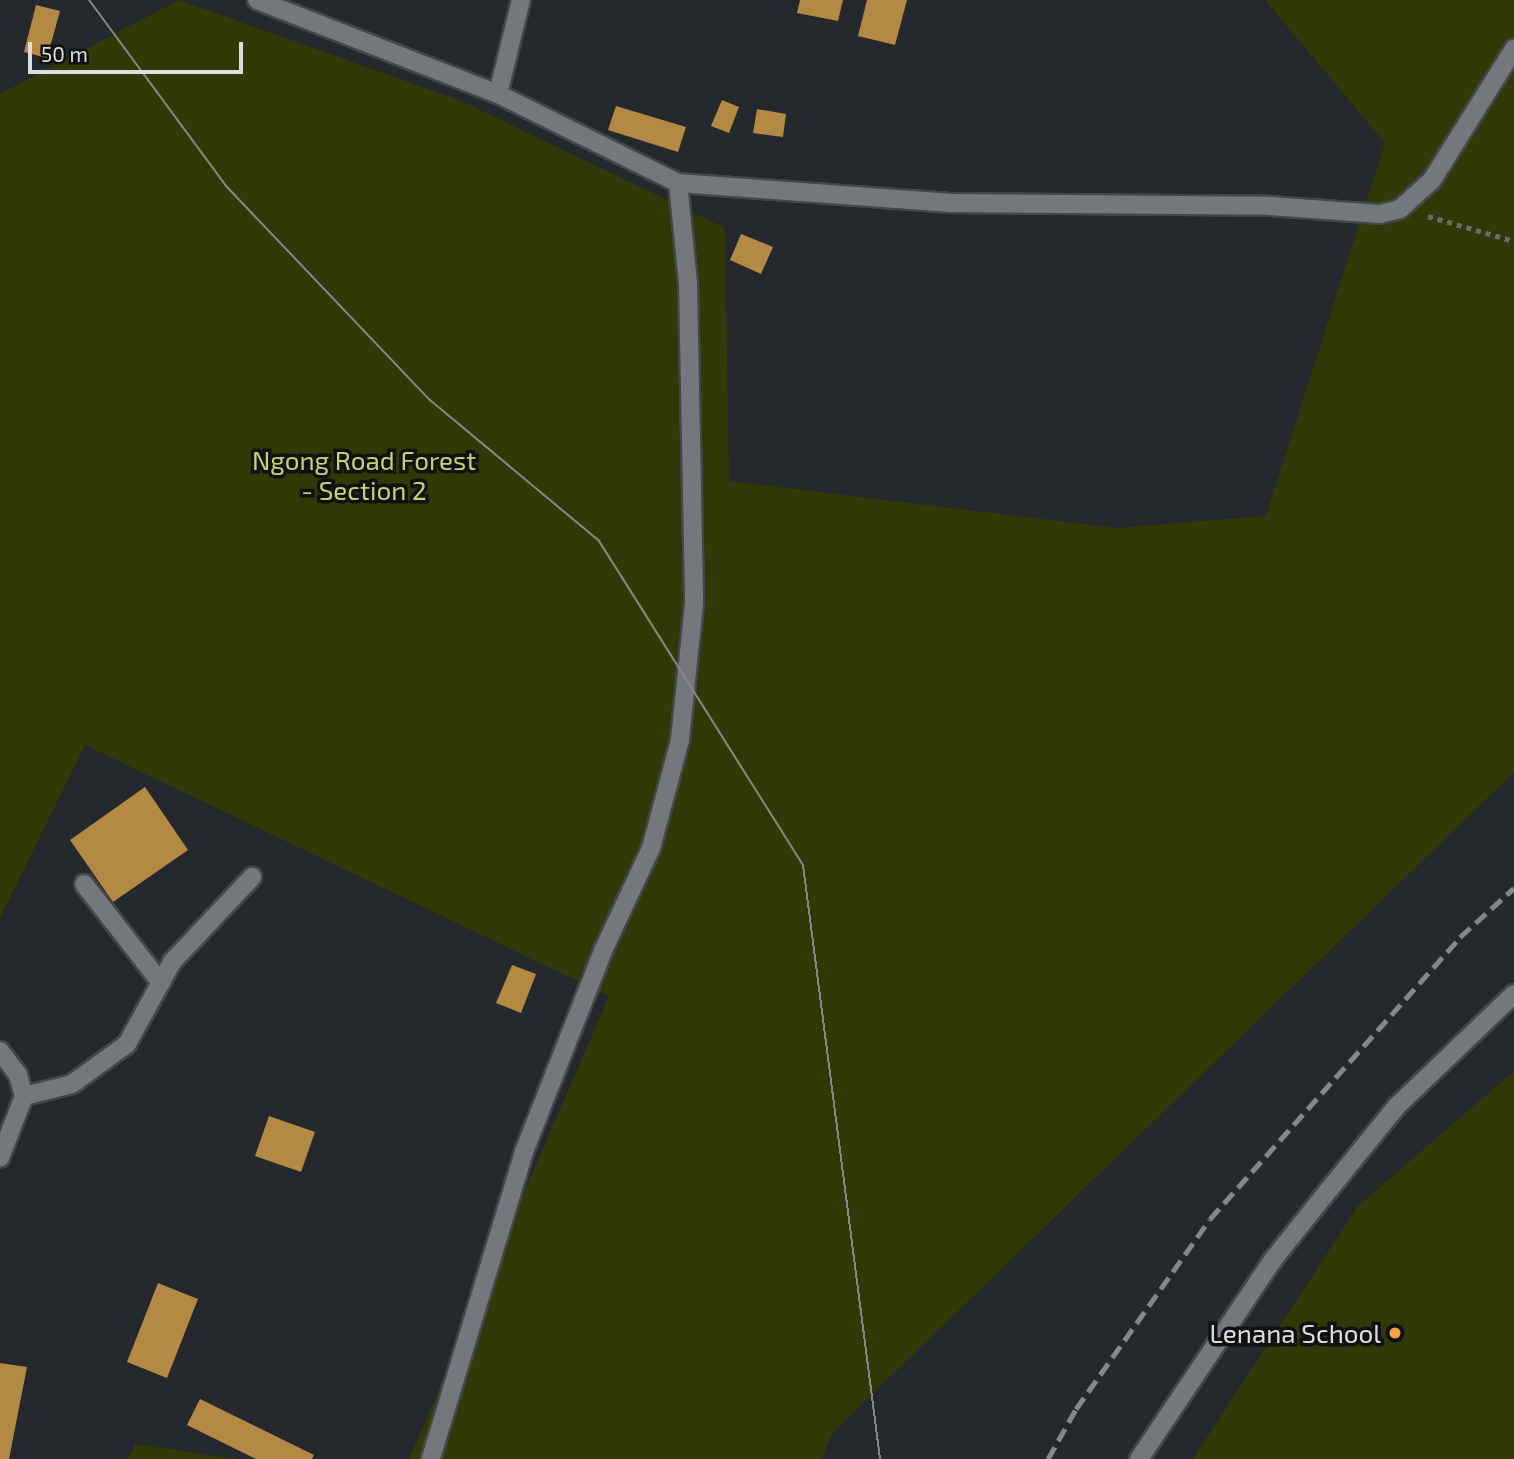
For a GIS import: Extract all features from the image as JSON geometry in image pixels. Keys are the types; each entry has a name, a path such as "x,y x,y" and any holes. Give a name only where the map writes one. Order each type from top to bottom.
{"street":[{"path":"257,0 498,94 678,183 1051,207 1219,204 1368,214 1400,209 1433,180 1514,49"},
{"path":"498,94 520,0"},
{"path":"431,1459 524,1152 603,951 651,848 680,740 694,604 688,283 678,183"},
{"path":"24,1096 72,1084 102,1066 147,1016 172,962 252,877"},
{"path":"84,884 160,983"},
{"path":"1139,1459 1265,1271 1396,1106 1514,994"},
{"path":"0,1051 18,1075 24,1096 0,1158"}],"path":[{"path":"1400,209 1514,241"}],"green space":[{"name":"Ngong Road Forest - Section 2","path":"179,0 464,102 725,228 729,481 1116,528 1266,516 1385,143 1265,0 1514,0 1514,772 832,1433 822,1459 409,1459 609,996 85,745 0,918 0,94"},
{"name":"Lenana School","path":"1514,1071 1514,1459 1193,1459 1358,1206"},
{"path":"135,1444 237,1459 128,1459"}],"building":[{"path":"800,0 843,0 838,21 797,13"},
{"path":"867,0 907,0 895,45 858,36"},
{"path":"36,5 60,11 47,58 24,52"},
{"path":"722,100 739,107 729,133 711,126"},
{"path":"616,106 686,127 678,152 608,130"},
{"path":"757,109 786,114 783,137 753,133"},
{"path":"741,234 773,247 761,274 730,260"},
{"path":"145,787 188,850 113,902 70,840"},
{"path":"512,965 536,974 521,1013 496,1003"},
{"path":"269,1116 315,1132 301,1172 255,1156"},
{"path":"158,1283 198,1299 167,1378 127,1362"},
{"path":"0,1363 27,1367 9,1459 0,1459"},
{"path":"200,1399 314,1455 312,1459 256,1459 187,1425"}],"tram line":[{"path":"89,0 226,186 430,400 599,541 803,865 880,1459"}],"railway":[{"path":"1048,1459 1076,1409 1210,1219 1460,937 1514,888"}],"place":[{"name":"Lenana School","path":"1395,1333"}]}
